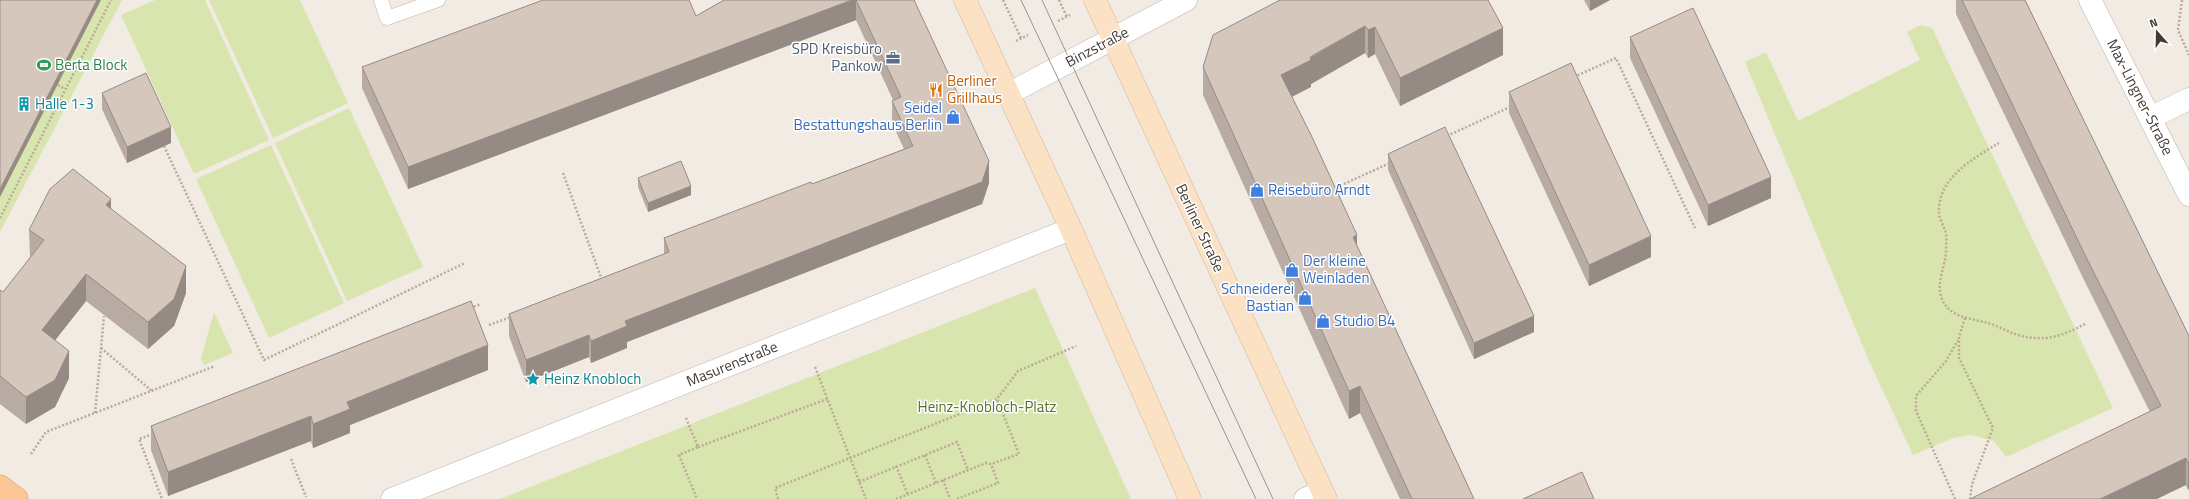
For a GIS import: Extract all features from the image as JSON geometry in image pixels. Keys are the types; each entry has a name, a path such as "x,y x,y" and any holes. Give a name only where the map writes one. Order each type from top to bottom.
{"main road":[{"path":"965,0 1071,229 1190,499"},
{"name":"Berliner Straße","path":"1095,0 1318,497"},
{"path":"0,486 17,499"}],"street":[{"name":"Binzstraße","path":"1008,94 1186,0"},
{"name":"Max-Lingner-Straße","path":"2090,0 2189,195"},
{"path":"2150,118 2189,99"},
{"name":"Masurenstraße","path":"392,499 1071,229"}],"lane":[{"path":"381,0 387,18 438,0"}],"path":[{"path":"0,218 110,0"},
{"path":"1003,0 1020,38"},
{"path":"1060,0 1067,17"},
{"path":"2182,0 2178,30 2189,55"},
{"path":"1573,78 1616,58 1695,228"},
{"path":"58,85 65,89"},
{"path":"1446,137 1516,104"},
{"path":"1999,143 1953,176 1941,197 1939,213 1946,232 1947,250 1939,284 1942,299 1951,312 1965,318 1991,324 2014,335 2041,338 2062,335 2085,324"},
{"path":"164,146 264,360 466,263"},
{"path":"1332,189 1396,160"},
{"path":"563,173 602,281"},
{"path":"595,284 609,278"},
{"path":"467,309 481,304"},
{"path":"489,325 517,314"},
{"path":"95,413 104,316"},
{"path":"1965,318 1959,340 1959,358 1993,428 1972,484 1970,499"},
{"path":"1955,499 1916,411 1916,396 1946,361 1959,340"},
{"path":"778,499 775,488 997,399 1018,371 1076,346"},
{"path":"100,348 152,391"},
{"path":"31,454 46,432 216,366"},
{"path":"815,367 866,499"},
{"path":"697,499 679,455 827,399"},
{"path":"896,499 986,463 991,464 1019,454 997,399"},
{"path":"686,418 698,447"},
{"path":"159,431 139,439 162,499"},
{"path":"859,482 957,442 968,470"},
{"path":"925,455 936,483"},
{"path":"291,459 306,497"},
{"path":"957,499 998,482 991,464"},
{"path":"896,466 908,494"},
{"path":"943,480 950,499"}],"green space":[{"name":"Berta Block","path":"0,0 122,0 0,232"},
{"path":"155,0 205,0 269,140 194,174 121,15"},
{"path":"209,0 300,0 348,103 273,138"},
{"path":"1921,25 1932,28 2113,408 2006,457 1994,441 1971,435 1953,438 1913,455 1869,361 1745,62 1766,52 1798,121 1920,60 1907,32"},
{"path":"349,108 423,267 347,301 275,143"},
{"path":"271,145 344,303 269,338 196,179"},
{"name":"Heinz-Knobloch-Platz","path":"1035,288 1131,499 500,499"},
{"path":"214,312 233,353 204,365 201,358"}],"building":[{"name":"Berta Block","path":"0,0 97,0 0,189"},
{"path":"543,0 689,0 696,16 724,0 852,0 408,167 362,67"},
{"path":"856,0 914,0 989,161 982,182 625,321 627,326 591,341 589,335 526,360 509,314 669,252 664,238 811,182 812,184 913,146 892,101 901,97"},
{"path":"1280,0 1488,0 1503,28 1400,78 1375,27 1368,30 1365,26 1310,57 1311,60 1281,75 1312,137 1357,235 1353,237 1474,499 1412,499 1360,386 1349,391 1203,67 1213,35"},
{"path":"1962,0 2025,0 2189,336 2189,462 2188,463 2186,458 2100,499 1970,499 2161,406 2085,255"},
{"path":"1693,8 1771,177 1708,205 1630,37"},
{"path":"1571,63 1651,236 1589,265 1509,92"},
{"path":"146,73 171,127 127,147 102,93"},
{"path":"1445,127 1534,316 1474,343 1388,154"},
{"path":"681,161 691,186 648,203 638,178"},
{"path":"73,169 111,199 106,205 186,266 174,299 148,322 86,274 42,330 69,351 55,380 26,397 0,376 0,290 3,292 44,240 29,230 50,189"},
{"path":"471,301 488,345 347,402 350,409 313,424 311,416 168,472 151,426"},
{"path":"1582,472 1594,499 1523,499"}],"tram line":[{"path":"1021,0 1256,499"},
{"path":"1042,0 1273,499"}],"place":[{"name":"SPD Kreisbüro Pankow","path":"893,58"},
{"name":"Berta Block","path":"44,65"},
{"name":"Berliner Grillhaus","path":"936,90"},
{"name":"Halle 1-3","path":"24,104"},
{"name":"Seidel Bestattungshaus Berlin","path":"953,117"},
{"name":"Reisebüro Arndt","path":"1257,190"},
{"name":"Der kleine Weinladen","path":"1292,270"},
{"name":"Schneiderei Bastian","path":"1305,298"},
{"name":"Studio B4","path":"1323,321"},
{"name":"Heinz Knobloch","path":"533,379"}]}
